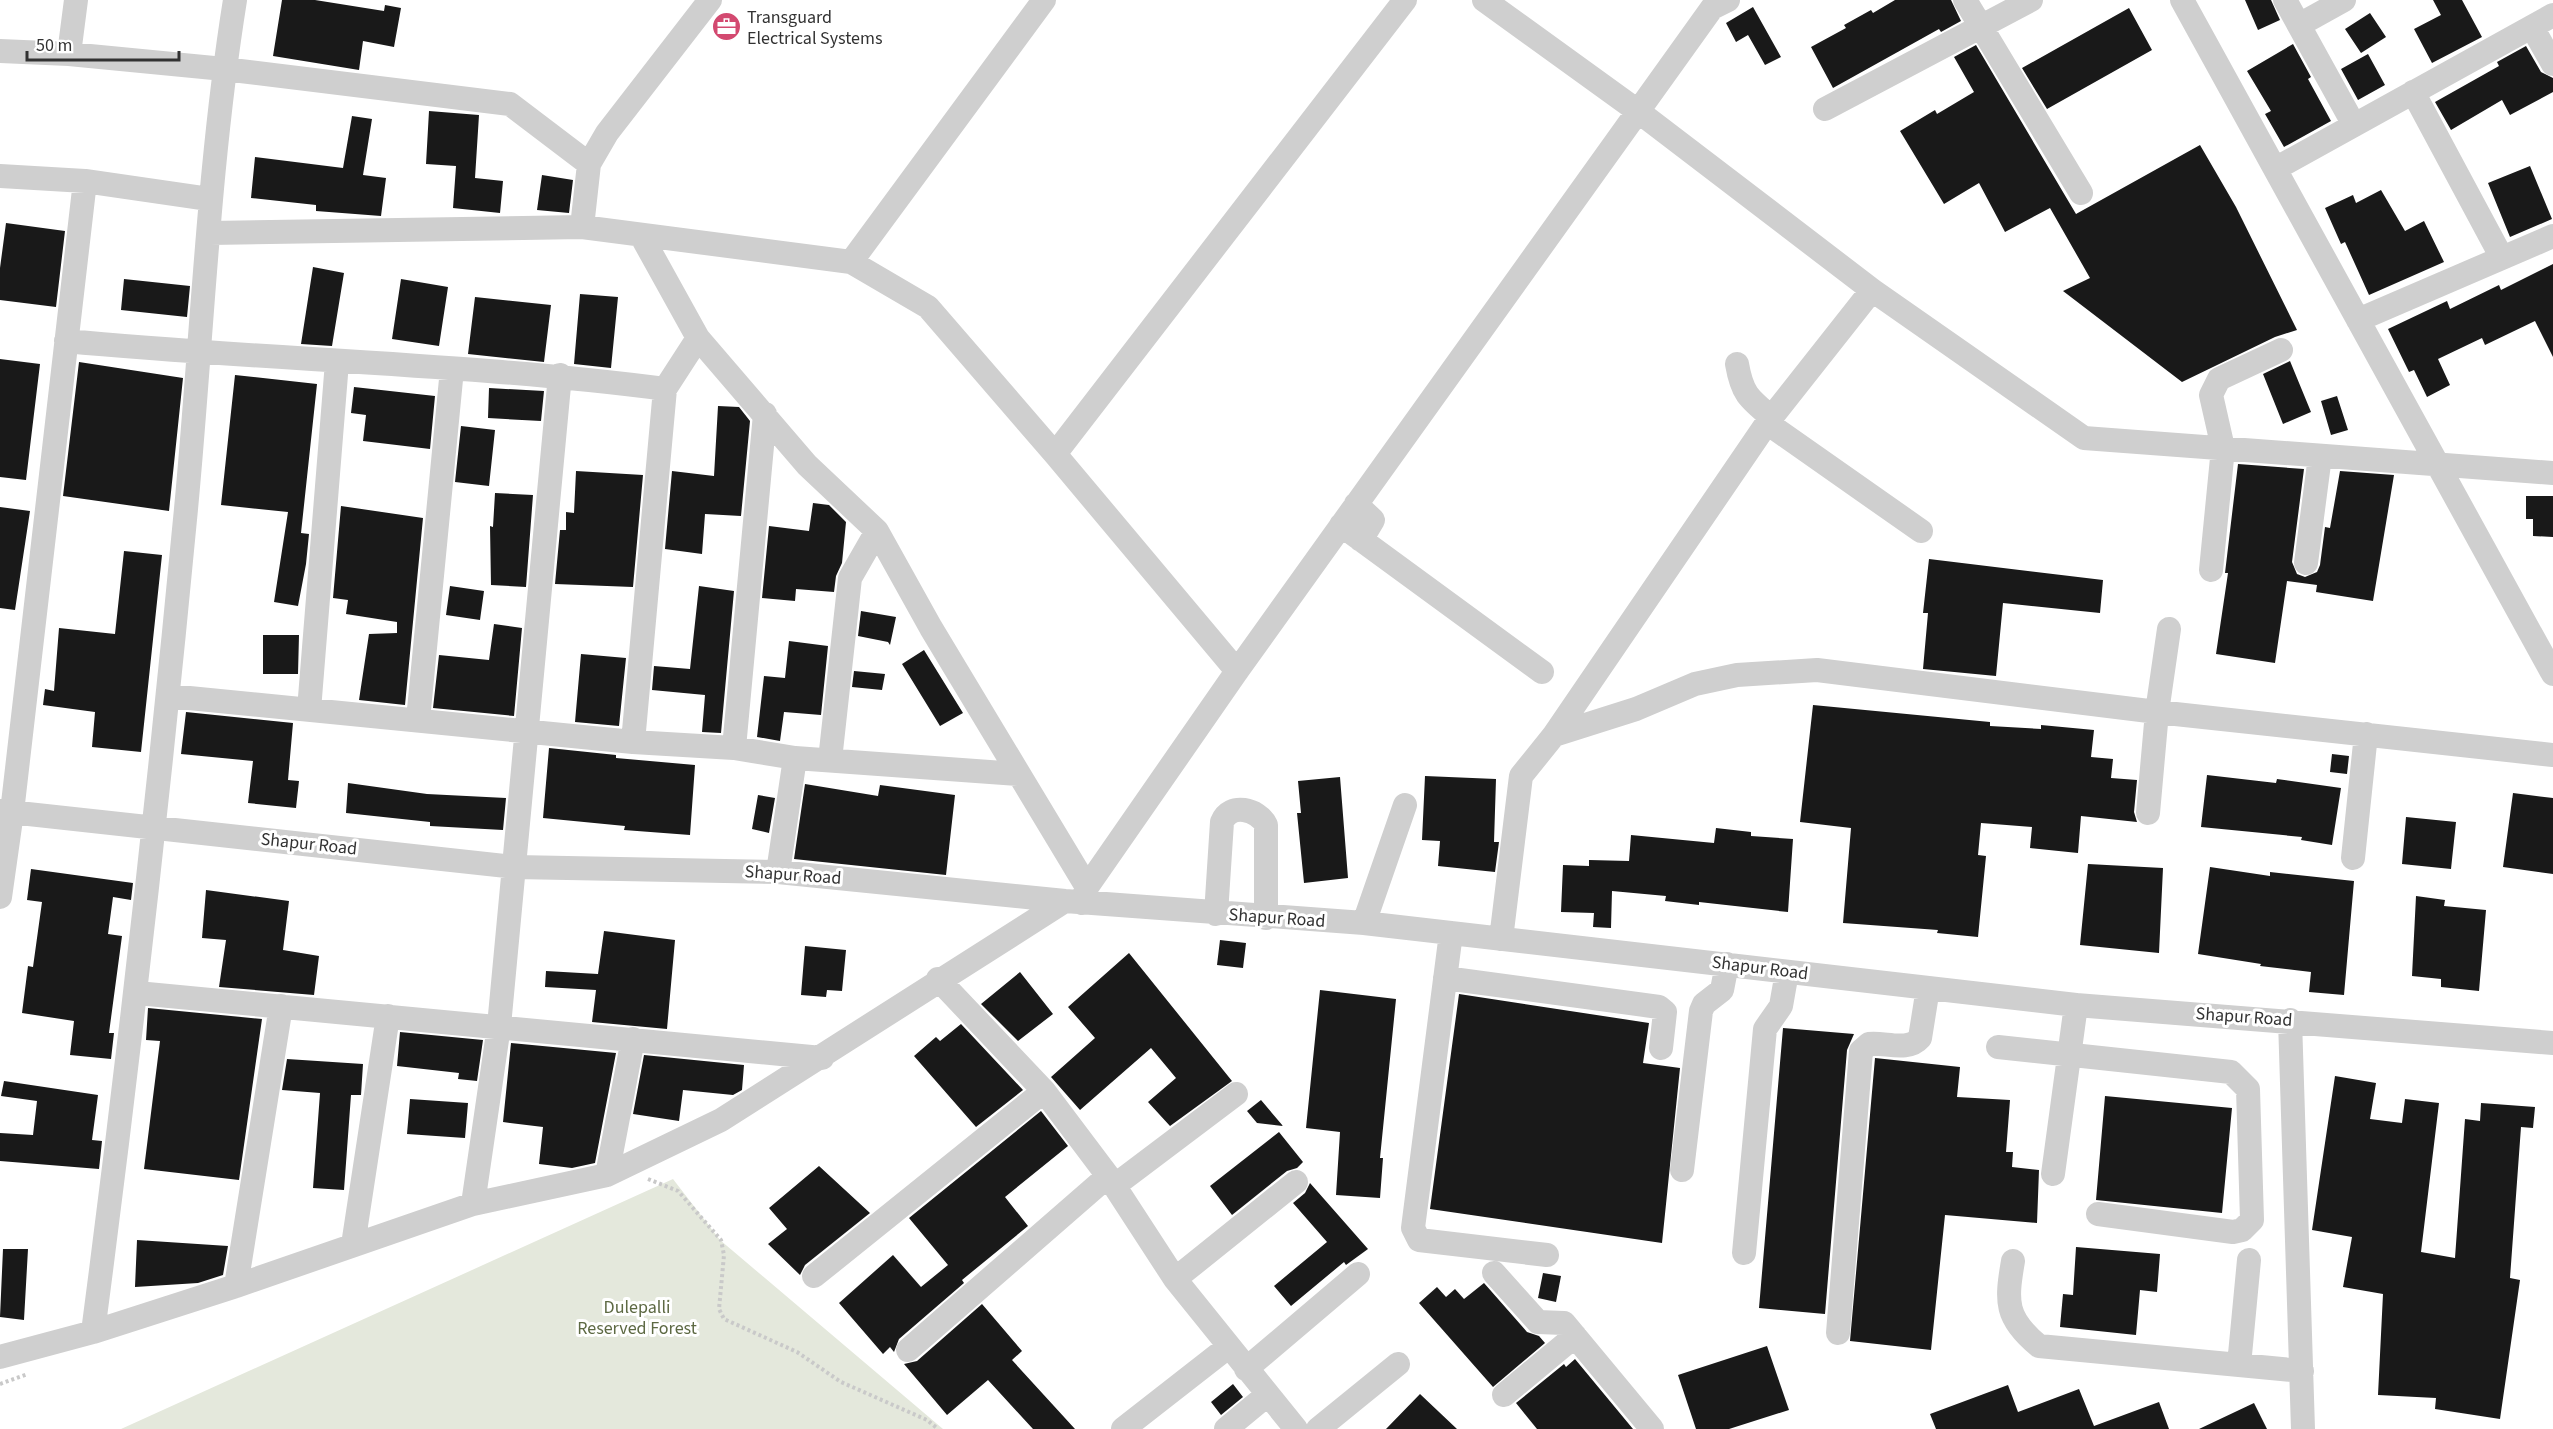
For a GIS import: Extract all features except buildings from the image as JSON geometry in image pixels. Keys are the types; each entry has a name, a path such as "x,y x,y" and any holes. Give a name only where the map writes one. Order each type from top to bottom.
{"street":[{"path":"69,54 76,0"},
{"path":"93,1332 137,993 169,696 201,354 210,233 209,199 224,69 235,0"},
{"path":"582,227 589,164 607,134 710,0"},
{"path":"851,262 1044,0"},
{"path":"1056,454 1405,0"},
{"path":"1484,0 1639,112 1872,290 2084,438 2553,474"},
{"path":"0,1357 93,1332 236,1286 473,1204 607,1175 721,1120 822,1058 938,979 1078,897 1237,670 1712,8 1728,0"},
{"path":"1965,0 2081,193"},
{"path":"1826,109 2031,0"},
{"path":"2182,0 2553,674"},
{"path":"2285,0 2354,125"},
{"path":"2299,25 2344,0"},
{"path":"2275,169 2553,15"},
{"path":"2532,27 2553,64"},
{"path":"0,51 69,54 224,69 510,104 589,164"},
{"path":"2413,92 2502,258"},
{"path":"0,176 85,181 209,199"},
{"path":"0,897 6,811 85,181"},
{"path":"210,233 582,227 642,237 851,262 928,307 1056,454 1237,670"},
{"path":"2358,320 2553,236"},
{"path":"642,237 698,338 807,465 877,531 1018,774 1078,897"},
{"path":"1502,939 1521,776 1554,735 1769,420 1872,290"},
{"path":"633,742 664,389 698,338"},
{"path":"66,341 201,354 560,375 664,389"},
{"path":"2211,570 2223,448 2211,395 2214,385 2219,379 2281,350"},
{"path":"309,710 337,362"},
{"path":"1737,364 1741,387 1769,420 1921,531"},
{"path":"418,720 452,369"},
{"path":"473,1204 499,1026 529,732 560,375"},
{"path":"734,748 765,414"},
{"path":"2306,563 2320,456"},
{"path":"1356,504 1373,520 1361,540"},
{"path":"1341,525 1542,672"},
{"path":"830,760 850,578 877,531"},
{"path":"2148,813 2157,712 2169,629"},
{"path":"1554,735 1636,709 1695,684 1737,675 1817,670 2157,712 2553,755"},
{"path":"169,696 633,742 734,748 795,758 1018,774"},
{"path":"2353,858 2366,734"},
{"path":"778,872 795,758"},
{"path":"1364,923 1405,805"},
{"path":"1216,914 1222,822 1225,814 1232,810 1252,811 1262,817 1266,825 1266,918"},
{"name":"Shapur Road","path":"6,811 515,867 778,872 1078,897 1216,914 1364,923 2076,1005 2290,1020 2553,1043"},
{"path":"1451,933 1413,1228 1415,1236 1419,1240 1547,1255"},
{"path":"1682,1170 1701,1011 1704,1004 1722,990 1726,964"},
{"path":"1744,1253 1765,1029 1766,1024 1781,1006 1787,972"},
{"path":"1445,978 1659,1006 1665,1012 1661,1048"},
{"path":"938,979 1044,1091 1111,1181 1176,1279 1228,1347 1296,1429"},
{"path":"1838,1333 1861,1051 1869,1044 1906,1046 1915,1044 1920,1038 1928,988"},
{"path":"137,993 633,1038 822,1058"},
{"path":"2053,1174 2076,1005"},
{"path":"236,1286 281,1006"},
{"path":"353,1245 388,1016"},
{"path":"2290,1020 2303,1429"},
{"path":"607,1175 633,1038"},
{"path":"1998,1047 2231,1072 2248,1089 2252,1220 2242,1230 2233,1232 2098,1214"},
{"path":"814,1276 1044,1091"},
{"path":"908,1350 1111,1181 1236,1094"},
{"path":"1176,1279 1296,1182"},
{"path":"2239,1365 2249,1260"},
{"path":"2013,1261 2007,1295 2010,1313 2023,1332 2039,1346 2301,1371"},
{"path":"1494,1273 1538,1322 1569,1330 1652,1429"},
{"path":"1246,1369 1358,1274"},
{"path":"1504,1395 1569,1330"},
{"path":"1123,1429 1228,1347"},
{"path":"1318,1429 1398,1364"},
{"path":"1226,1429 1267,1395"}],"path":[{"path":"646,1178 678,1191 721,1240 724,1255 719,1309 723,1319 797,1352 841,1382 927,1420 938,1429"},
{"path":"0,1384 33,1372"}],"green space":[{"name":"Dulepalli Reserved Forest","path":"673,1179 720,1240 943,1429 121,1429"}],"place":[{"name":"Transguard Electrical Systems","path":"726,27"}]}
